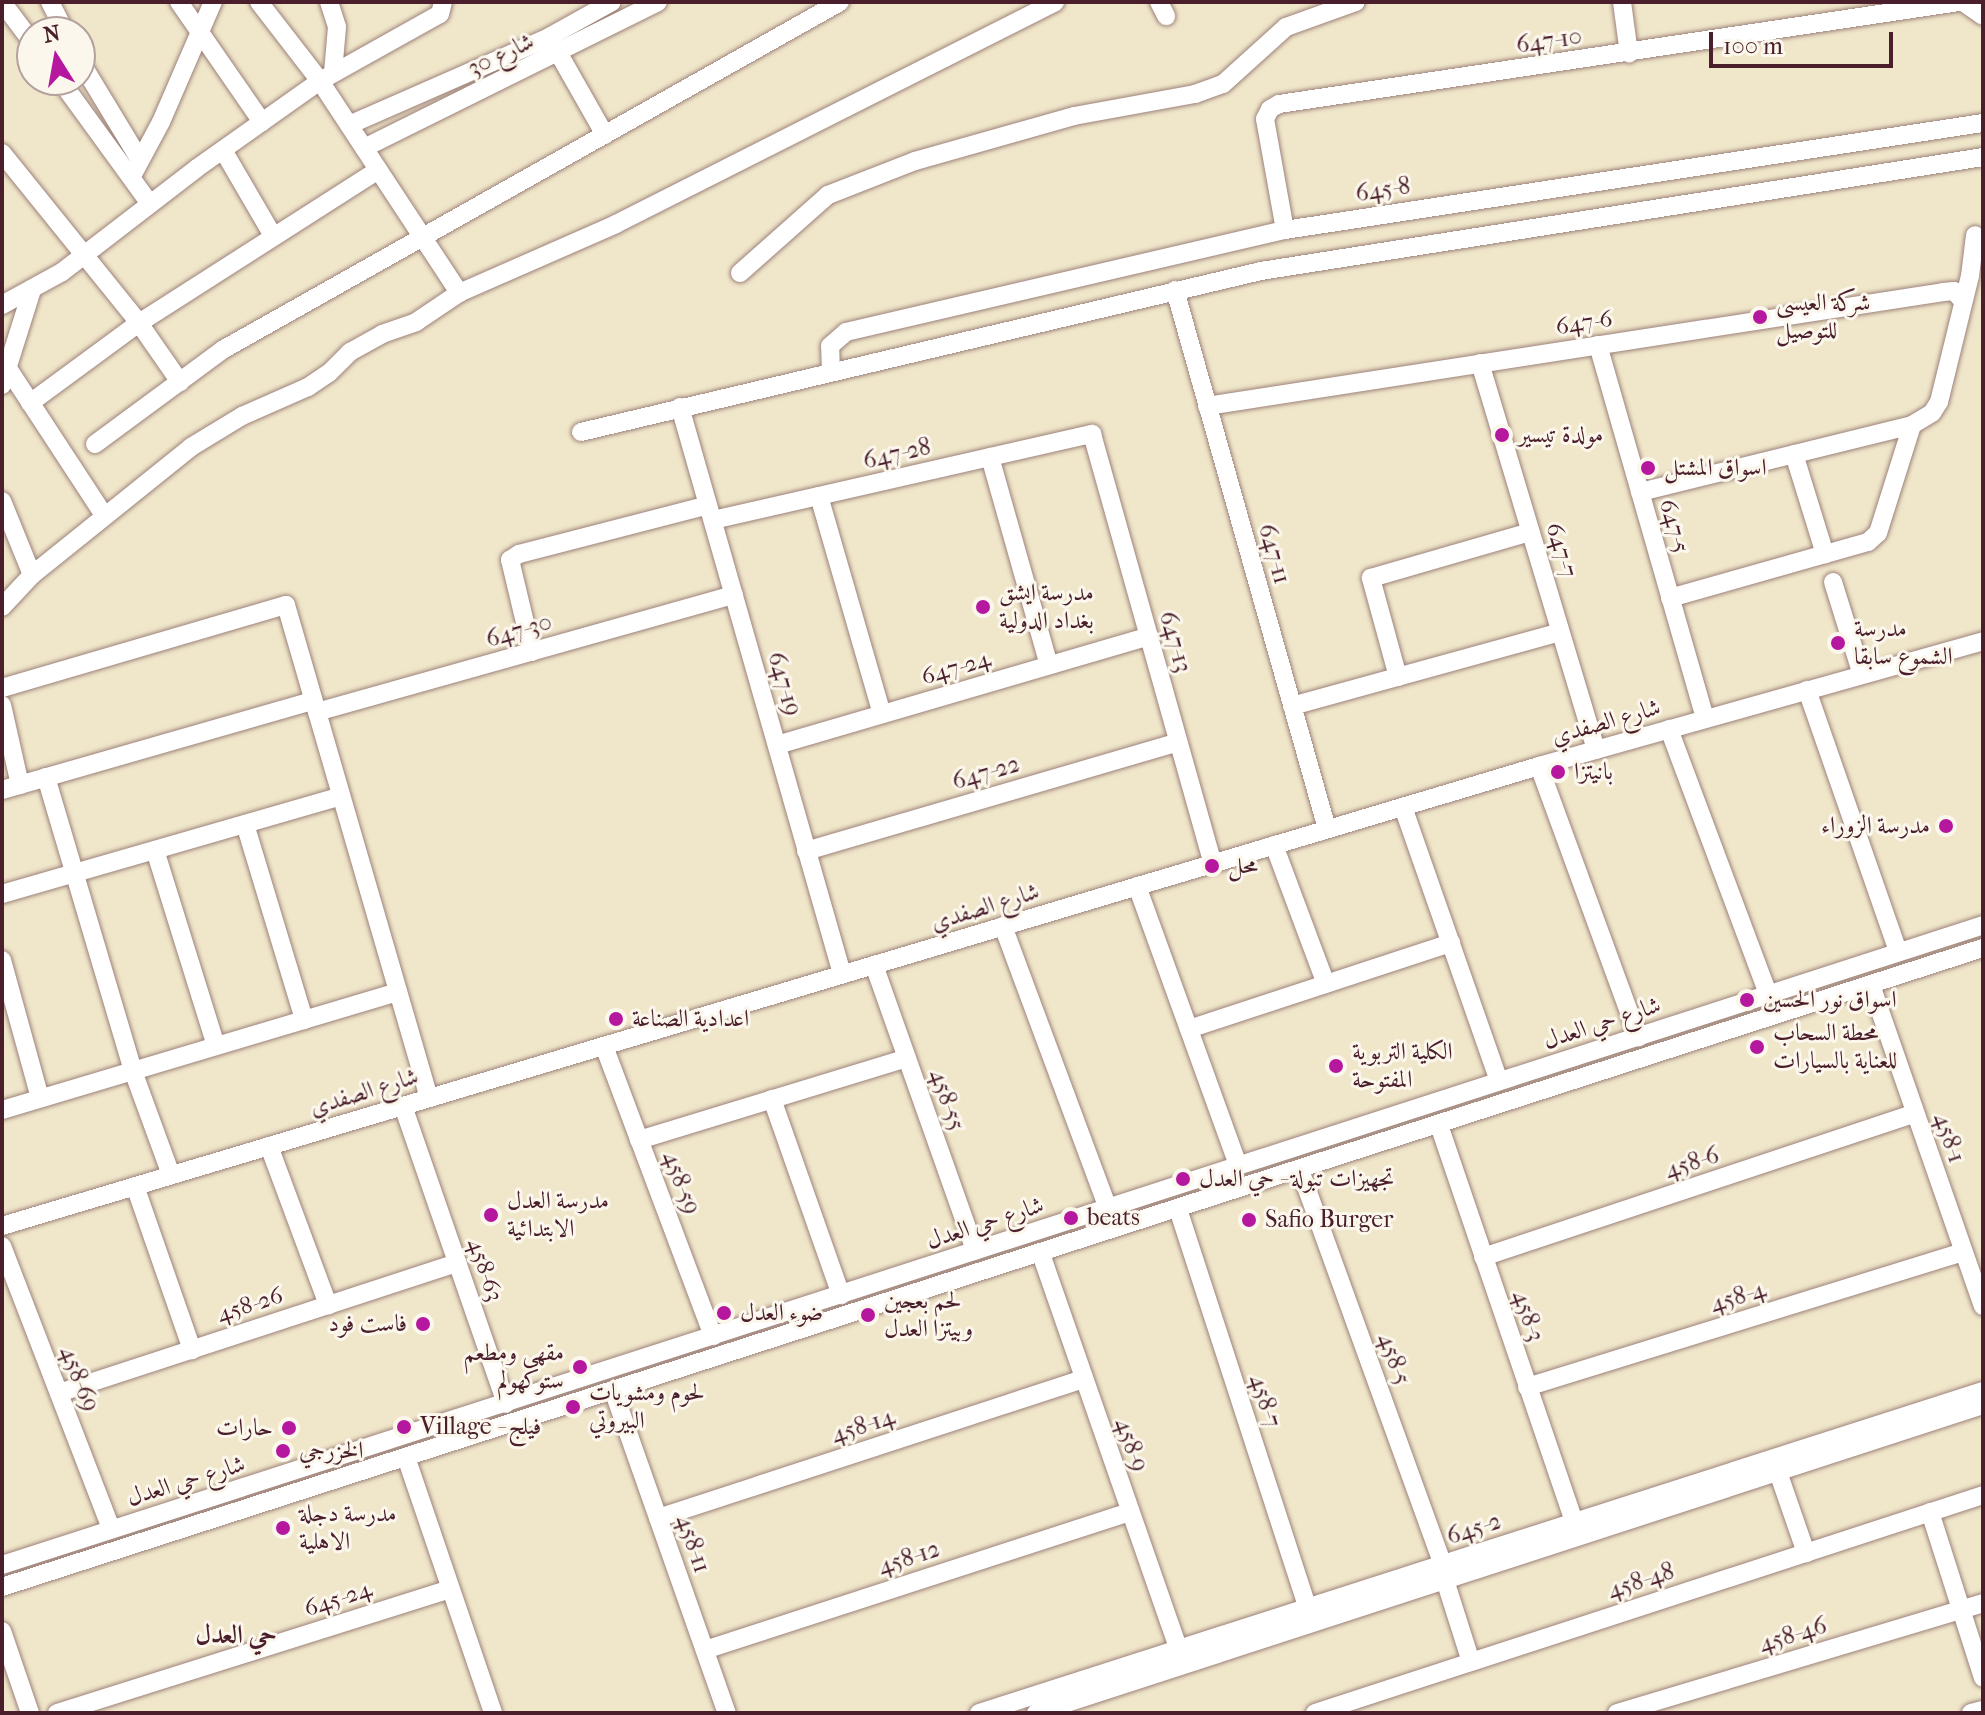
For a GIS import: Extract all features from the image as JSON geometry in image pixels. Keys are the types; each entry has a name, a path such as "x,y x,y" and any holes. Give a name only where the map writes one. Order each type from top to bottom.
{"street":[{"path":"2,2 16,21"},
{"path":"179,2 262,122"},
{"path":"136,168 161,122 213,2"},
{"path":"259,2 327,77 349,125 459,293"},
{"path":"327,77 337,27 329,2"},
{"path":"2,303 32,290 86,255 223,150 327,77 440,14 443,2"},
{"name":"شارع 30","path":"349,125 547,38 612,2"},
{"name":"شارع 30","path":"364,148 559,54 658,2"},
{"path":"95,444 224,349 840,2"},
{"path":"3,602 104,515 191,447 242,416 308,387 329,373 350,352 382,334 416,322 459,293 616,224 1024,9 1055,2"},
{"path":"740,273 828,195 915,161 1074,116 1195,94 1223,84 1286,27 1356,2"},
{"path":"1622,2 1629,54"},
{"path":"1961,2 1983,16"},
{"name":"647-10","path":"1285,230 1265,119 1270,109 1279,104 1961,2"},
{"path":"559,54 605,135"},
{"path":"96,92 136,168 150,204"},
{"path":"74,96 136,168"},
{"name":"645-8","path":"831,372 830,346 846,332 1285,230 1983,123"},
{"path":"223,150 273,236"},
{"path":"2,153 139,323 180,382"},
{"path":"581,432 1175,290 1347,256 1983,157"},
{"path":"1687,168 1691,203"},
{"path":"30,403 139,323 378,170"},
{"path":"1342,221 1347,256"},
{"path":"1640,492 1912,425 1932,413 1939,402 1970,276 1975,235"},
{"path":"32,290 5,377 30,403 104,515"},
{"name":"647-11","path":"1175,290 1327,829"},
{"name":"647-6","path":"1207,406 1943,292 1954,291 1963,301"},
{"name":"647-5","path":"1598,345 1705,719"},
{"name":"647-7","path":"1480,363 1596,750"},
{"name":"647-19","path":"680,407 842,974"},
{"path":"1670,598 1868,542 1878,533 1912,425"},
{"name":"647-28","path":"532,652 510,571 510,560 519,554 711,513 819,496 1092,434"},
{"name":"647-13","path":"1092,434 1213,864"},
{"path":"1794,454 1825,554"},
{"path":"990,457 1049,665"},
{"path":"819,496 882,714"},
{"path":"2,501 32,575"},
{"path":"1398,677 1371,578 1530,532"},
{"path":"1833,582 1862,675"},
{"name":"647-30","path":"11,788 532,652 734,595"},
{"path":"2,688 286,605 429,1098"},
{"path":"1292,706 1560,632"},
{"name":"647-24","path":"777,745 1149,636"},
{"name":"شارع الصفدي","path":"2,1226 1539,766 1983,641"},
{"path":"1807,690 1891,955 1891,978"},
{"path":"2,705 11,788"},
{"path":"1669,729 1768,994"},
{"name":"647-22","path":"806,851 1178,742"},
{"path":"1539,766 1638,1037"},
{"path":"46,777 133,1071 171,1175"},
{"path":"2,894 341,796"},
{"path":"1403,807 1499,1081"},
{"path":"245,824 304,1020"},
{"path":"1274,845 1326,984"},
{"path":"155,850 216,1046"},
{"path":"1137,886 1238,1165"},
{"name":"شارع حي العدل","path":"2,1565 1983,925"},
{"path":"1003,926 1108,1208"},
{"path":"1189,1029 1451,943"},
{"name":"شارع حي العدل","path":"2,1587 1983,948"},
{"path":"2,960 40,1098"},
{"name":"458-55","path":"874,965 975,1251"},
{"name":"458-1","path":"1871,985 1983,1306"},
{"path":"2,1110 398,992"},
{"path":"1693,1020 1699,1040"},
{"name":"458-59","path":"604,1046 713,1336"},
{"path":"639,1140 907,1058"},
{"path":"772,1099 841,1295"},
{"name":"458-63","path":"403,1106 506,1404"},
{"name":"458-6","path":"1483,1257 1915,1113"},
{"name":"458-3","path":"1439,1125 1574,1521"},
{"path":"269,1146 328,1305"},
{"name":"458-5","path":"1300,1170 1444,1572 1471,1662"},
{"path":"135,1186 192,1350"},
{"name":"458-7","path":"1178,1209 1307,1607"},
{"name":"458-69","path":"2,1246 111,1529"},
{"name":"458-4","path":"1527,1387 1963,1252"},
{"name":"458-9","path":"1041,1254 1179,1650"},
{"name":"458-26","path":"59,1393 457,1263"},
{"path":"894,1278 902,1298"},
{"name":"458-14","path":"658,1518 1083,1379"},
{"name":"458-11","path":"613,1390 727,1713"},
{"name":"645-2","path":"1036,1713 1079,1706 1307,1607 1444,1572 1574,1521 1983,1391"},
{"name":"645-2","path":"979,1713 1179,1650 1240,1638 1444,1572 1778,1472 1983,1405"},
{"path":"406,1457 493,1713"},
{"path":"319,1464 326,1482"},
{"path":"1778,1472 1806,1553"},
{"name":"458-48","path":"1315,1713 1983,1495"},
{"name":"458-12","path":"705,1650 1129,1512"},
{"path":"1930,1512 1983,1678"},
{"name":"645-24","path":"57,1713 450,1589"},
{"name":"458-46","path":"1617,1713 1983,1603"},
{"path":"2,1631 30,1713"},
{"path":"1971,1713 1983,1710"}],"place":[{"name":"شركة العيسى للتوصيل","path":"1760,317"},
{"name":"مولدة تيسير","path":"1502,435"},
{"name":"اسواق المشتل","path":"1648,468"},
{"name":"مدرسة ايشق بغداد الدولية","path":"983,607"},
{"name":"مدرسة الشموع سابقا","path":"1838,643"},
{"name":"بانيتزا","path":"1558,772"},
{"name":"مدرسة الزوراء","path":"1946,826"},
{"name":"محل","path":"1212,866"},
{"name":"اسواق نور الحسين","path":"1747,1000"},
{"name":"اعدادية الصناعة","path":"616,1019"},
{"name":"محطة السحاب للعناية بالسيارات","path":"1757,1047"},
{"name":"الكلية التربوية المفتوحة","path":"1336,1066"},
{"name":"تجهيزات تبولة - حي العدل","path":"1183,1179"},
{"name":"مدرسة العدل الابتدائية","path":"491,1215"},
{"name":"beats","path":"1071,1218"},
{"name":"Safio Burger","path":"1249,1220"},
{"name":"ضوء العدل","path":"724,1313"},
{"name":"لحم بعجين وبيتزا العدل","path":"868,1315"},
{"name":"فاست فود","path":"423,1324"},
{"name":"مقهى ومطعم ستوكهولم","path":"580,1367"},
{"name":"لحوم ومشويات البيروتي","path":"573,1407"},
{"name":"Village - فيلج","path":"404,1427"},
{"name":"حارات","path":"289,1428"},
{"name":"الخزرجي","path":"283,1451"},
{"name":"مدرسة دجلة الاهلية","path":"283,1528"}],"district":[{"name":"حي العدل","path":"236,1635"}]}
